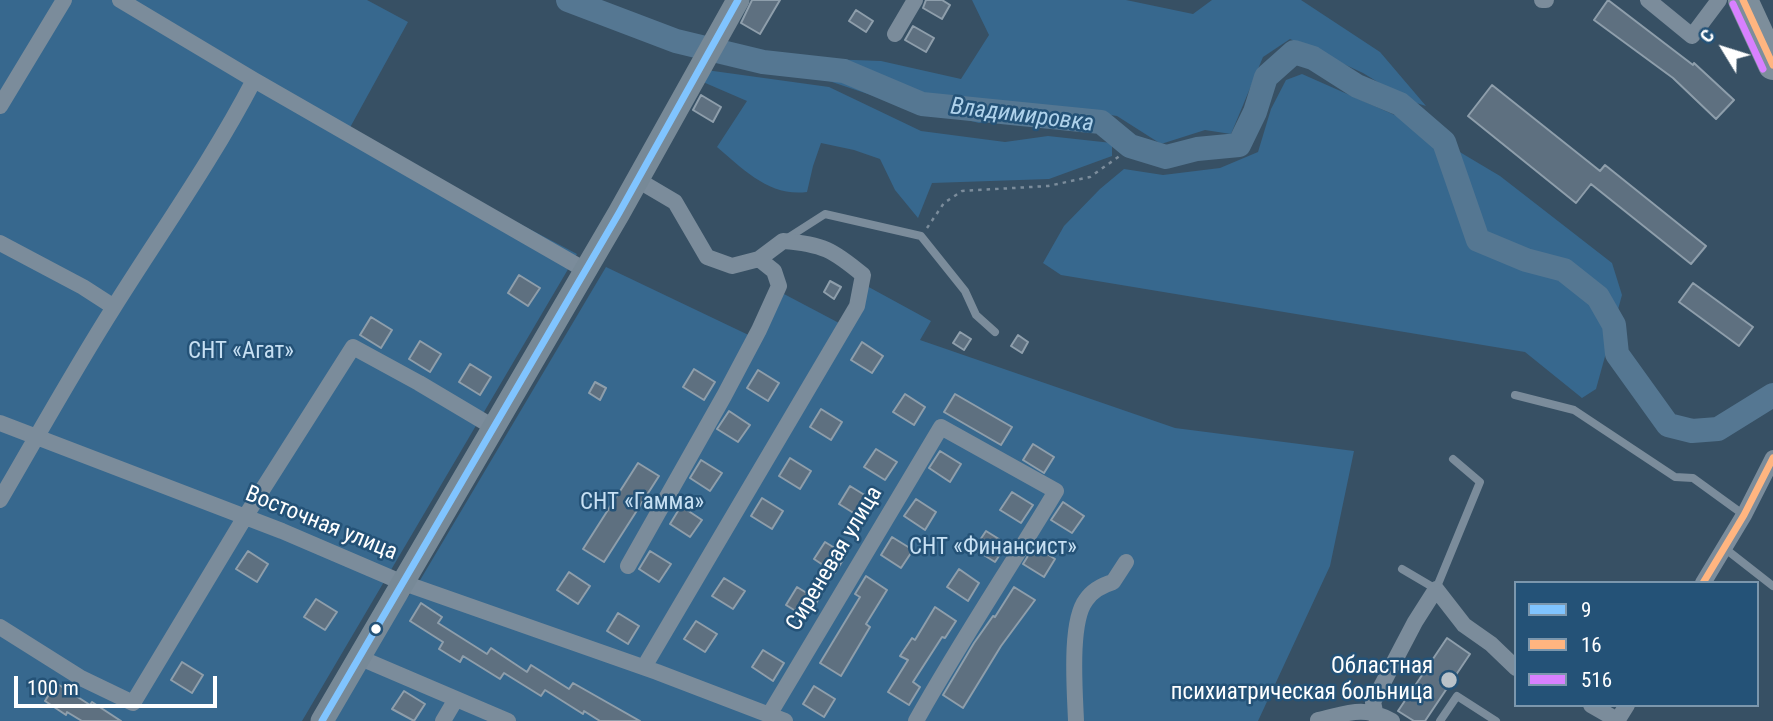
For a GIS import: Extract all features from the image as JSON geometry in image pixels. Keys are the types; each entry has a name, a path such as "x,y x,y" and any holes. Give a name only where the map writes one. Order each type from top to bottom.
{"highway":[{"path":"1743,0 1773,65"}],"street":[{"path":"2,97 64,0"},
{"path":"120,0 585,270"},
{"path":"321,721 585,270 738,0"},
{"path":"895,34 915,0"},
{"path":"1647,0 1692,36 1719,0"},
{"path":"0,500 35,436 234,119 254,80"},
{"path":"636,178 675,202 707,257 733,266 759,259 783,241 815,243 839,255 863,275 857,306 644,667"},
{"path":"0,243 83,287 114,307"},
{"path":"628,566 741,363 779,286 774,271 759,259"},
{"path":"0,627 81,678 132,703 244,517 352,347 493,427"},
{"name":"Восточная улица","path":"0,423 244,517 401,582 644,667 785,721"},
{"name":"Сиреневая улица","path":"769,715 941,427 1056,491 999,586 947,665 916,721"},
{"path":"1704,581 1744,515 1773,458"},
{"path":"1076,721 1077,621 1086,599 1102,586 1114,582 1126,562"},
{"path":"1376,716 1373,702 1415,622 1436,589 1464,625 1491,644 1514,666"},
{"path":"358,657 508,721"},
{"path":"443,721 456,699"},
{"path":"1594,707 1617,721"},
{"path":"1318,720 1350,712 1392,721"}],"lane":[{"path":"783,241 825,214 921,236 965,291 976,315 995,332"},
{"path":"1515,395 1574,410 1675,477 1693,478 1744,515"},
{"path":"1402,569 1436,589 1480,482 1453,459"},
{"path":"1723,547 1773,586"},
{"path":"1440,721 1457,696 1496,721"}],"path":[{"path":"921,236 944,203 962,191 1048,186 1090,177 1121,155"}],"green space":[{"name":"СНТ «Агат»","path":"0,0 367,0 408,22 347,133 577,254 302,721 0,721"},
{"path":"972,0 1126,0 1193,14 1212,0 1301,0 1380,52 1426,106 1407,100 1363,73 1290,39 1263,57 1231,134 1205,130 1161,144 1117,116 1066,108 979,123 877,97 823,79 827,59 881,61 961,79 989,35"},
{"path":"706,70 829,87 921,131 1005,142 1048,136 1112,143 1112,156 1049,179 932,183 918,218 895,190 880,159 821,143 807,192 781,190 758,180 717,147 747,101 703,82"},
{"path":"1302,74 1406,120 1500,176 1612,263 1622,295 1596,389 1582,398 1525,352 1061,275 1043,263 1064,226 1124,169 1163,175 1220,168 1258,152 1271,109 1286,80"},
{"path":"606,267 759,340 784,294 839,323 865,285 931,321 920,340 1175,428 1354,451 1330,566 1258,721 322,721 358,657 416,587"}],"building":[{"path":"752,0 780,0 760,34 741,23"},
{"path":"926,0 942,0 950,5 942,19 923,8"},
{"path":"1608,0 1693,65 1694,63 1734,100 1716,119 1673,78 1594,20"},
{"path":"856,10 873,21 866,32 849,21"},
{"path":"913,26 934,38 926,52 905,40"},
{"path":"1492,85 1600,171 1605,165 1706,246 1691,264 1591,184 1576,203 1468,116"},
{"path":"701,95 721,107 713,122 693,110"},
{"path":"519,275 540,288 528,306 508,293"},
{"path":"830,281 841,287 834,299 824,292"},
{"path":"1693,283 1753,327 1739,346 1679,302"},
{"path":"371,317 392,330 381,348 360,335"},
{"path":"960,332 971,339 964,350 953,343"},
{"path":"1018,335 1028,342 1022,353 1011,346"},
{"path":"420,341 441,354 430,372 409,359"},
{"path":"862,342 883,356 872,373 851,360"},
{"path":"470,364 491,377 480,395 459,382"},
{"path":"694,369 715,382 704,400 683,387"},
{"path":"758,370 779,383 768,401 747,388"},
{"path":"595,382 606,388 600,400 589,393"},
{"path":"905,394 925,407 914,425 893,412"},
{"path":"955,394 1012,427 1001,445 944,412"},
{"path":"821,409 842,422 831,440 810,427"},
{"path":"729,411 750,425 738,442 717,429"},
{"path":"1033,444 1054,457 1044,473 1023,460"},
{"path":"876,449 897,462 885,480 864,467"},
{"path":"940,451 961,464 950,482 929,468"},
{"path":"790,458 811,471 800,489 779,476"},
{"path":"701,460 722,473 710,491 690,478"},
{"path":"638,463 659,476 604,562 583,549"},
{"path":"850,486 871,499 860,517 839,504"},
{"path":"1012,492 1033,505 1021,523 1000,510"},
{"path":"762,498 783,511 772,529 751,516"},
{"path":"916,499 936,512 925,530 904,516"},
{"path":"1063,502 1084,516 1072,533 1051,520"},
{"path":"681,506 702,520 690,537 670,524"},
{"path":"986,531 1007,544 995,562 974,549"},
{"path":"892,537 913,550 901,568 881,555"},
{"path":"825,542 846,555 835,573 814,559"},
{"path":"1034,546 1055,559 1044,577 1023,564"},
{"path":"248,551 268,564 257,582 236,569"},
{"path":"650,551 671,564 659,582 639,569"},
{"path":"959,569 979,583 968,601 947,587"},
{"path":"569,572 590,586 578,604 557,590"},
{"path":"866,576 887,590 866,624 870,627 841,676 820,663 860,597 855,594"},
{"path":"724,578 745,591 733,609 712,596"},
{"path":"797,587 818,600 807,618 786,605"},
{"path":"1014,587 1035,600 1001,646 963,708 943,695 974,643"},
{"path":"316,599 337,612 325,630 304,617"},
{"path":"421,603 442,617 438,623 487,654 491,648 527,672 531,665 569,689 573,683 640,721 600,721 584,711 583,714 545,690 541,696 504,673 500,679 463,656 460,662 439,649 443,642 410,621"},
{"path":"935,607 956,621 945,638 942,637 913,682 920,687 909,705 888,692 908,660 900,656 912,638 915,640"},
{"path":"618,613 639,626 628,644 607,631"},
{"path":"696,621 717,634 705,652 684,639"},
{"path":"1447,638 1470,654 1425,721 1414,721 1398,711"},
{"path":"763,650 784,663 773,681 752,667"},
{"path":"182,662 203,675 192,693 171,680"},
{"path":"56,683 121,721 82,721 67,712 66,715 45,701"},
{"path":"814,686 835,699 824,717 803,704"},
{"path":"404,691 425,704 414,721 392,709"}],"waterway":[{"name":"Владимировка","path":"568,0 676,41 763,62 844,71 922,104 1101,122 1130,146 1166,157 1197,149 1239,145 1255,112 1266,77 1294,52 1313,58 1357,86 1400,104 1444,142 1478,240 1526,260 1564,270 1598,297 1614,325 1617,354 1668,425 1692,431 1718,429 1773,395"}],"transit line":[{"name":"9","path":"322,721 619,213 738,0"},
{"name":"16","path":"1743,0 1773,65"},
{"name":"516","path":"1733,4 1763,69"},
{"name":"16","path":"1704,581 1744,515 1773,458"}],"place":[{"name":"Областная психиатрическая больница","path":"1449,680"}],"park label":[{"name":"СНТ «Гамма»","path":"642,503"},
{"name":"СНТ «Финансист»","path":"993,548"}]}
